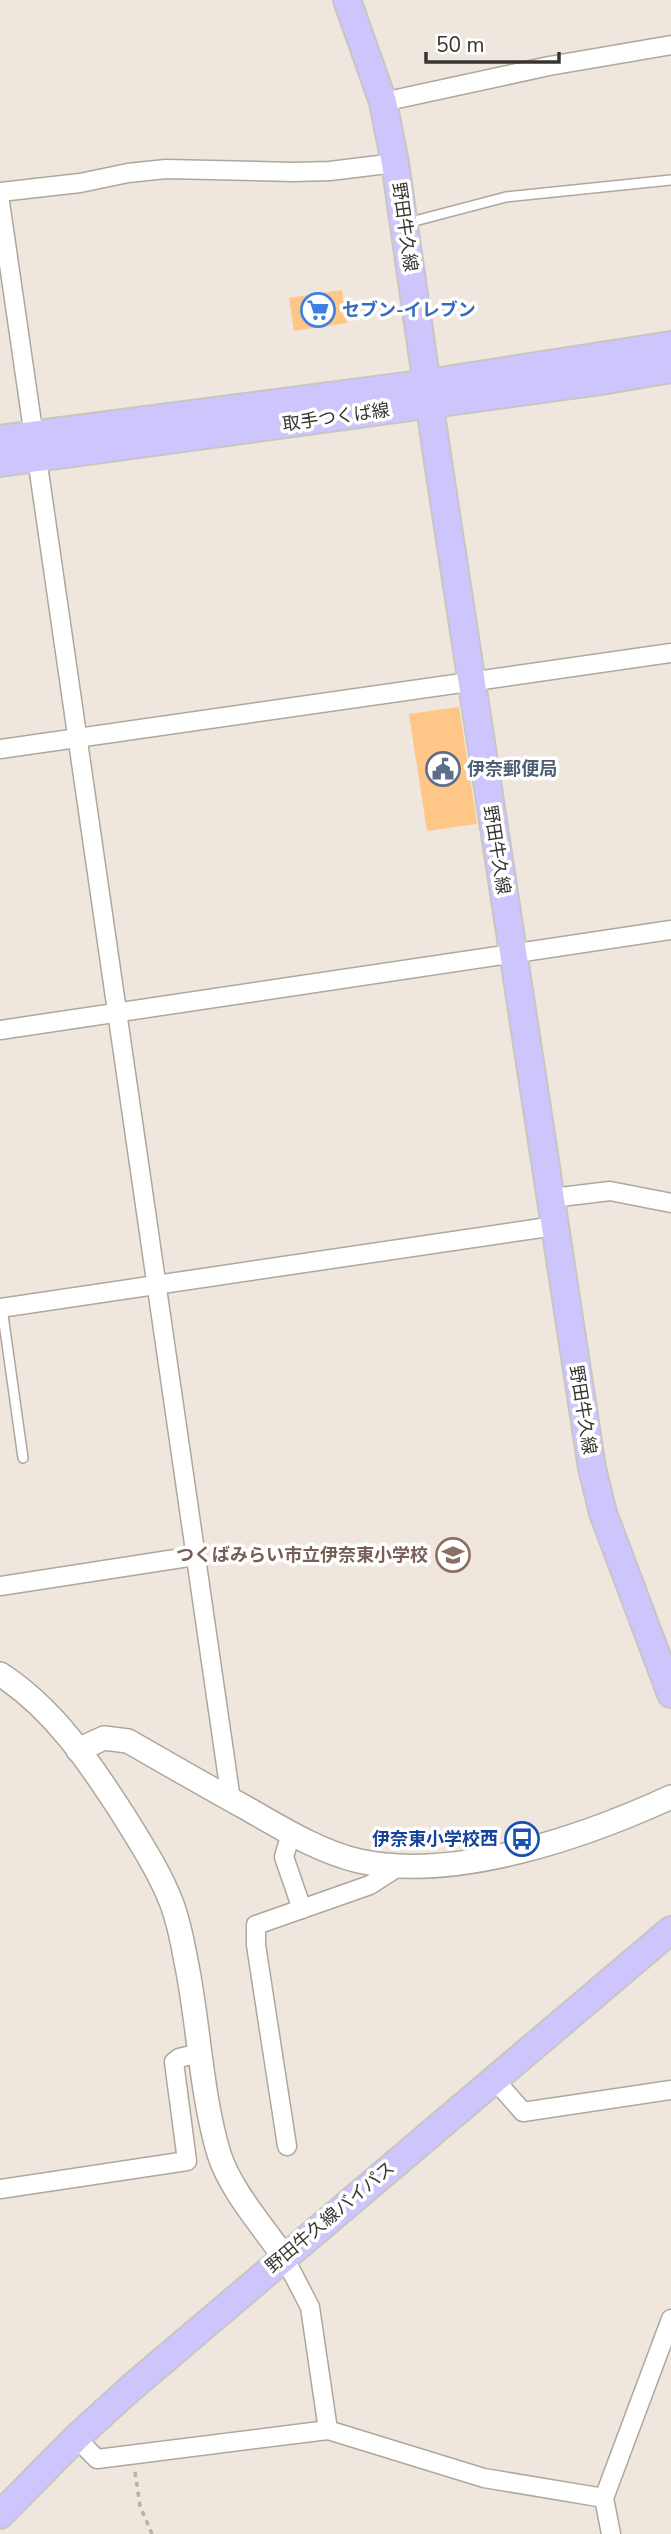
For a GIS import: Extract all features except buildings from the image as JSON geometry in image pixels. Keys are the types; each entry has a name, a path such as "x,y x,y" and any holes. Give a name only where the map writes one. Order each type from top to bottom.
{"main road":[{"name":"野田牛久線","path":"348,0 383,102 396,163 471,680 592,1468 622,1569 671,1694"},
{"name":"取手つくば線","path":"0,463 34,447 429,393 671,345"},
{"name":"取手つくば線","path":"429,393 588,383 671,369"},
{"name":"取手つくば線","path":"0,439 34,447"},
{"name":"野田牛久線バイパス","path":"0,2515 76,2438 132,2387 671,1930"}],"street":[{"path":"383,102 549,66 671,45"},
{"path":"0,192 166,169 293,172 330,171 396,163"},
{"path":"0,202 231,1800"},
{"path":"0,749 671,653"},
{"path":"0,1030 671,930"},
{"path":"552,1198 610,1191 671,1203"},
{"path":"1,1308 555,1226"},
{"path":"0,1586 195,1556"},
{"path":"0,1674 43,1707 78,1750 148,1853 173,1906 186,1957 200,2053 220,2155 229,2177 284,2257 310,2307 328,2430"},
{"path":"78,1750 104,1738 128,1741 291,1833 356,1860 398,1867 471,1862 509,1853 606,1823 671,1797"},
{"path":"291,1833 284,1857 302,1909"},
{"path":"287,2146 256,1945 256,1925 370,1885 398,1867"},
{"path":"0,2189 187,2161 174,2062 179,2058 200,2053"},
{"path":"494,2079 523,2112 671,2090"},
{"path":"611,2534 604,2498 671,2319"},
{"path":"76,2438 97,2459 328,2430 484,2478 604,2498"}],"lane":[{"path":"404,223 506,197 671,180"},
{"path":"1,1308 23,1458"}],"path":[{"path":"133,2456 140,2506 152,2534"}],"place":[{"name":"セブン-イレブン","path":"318,310"},
{"name":"伊奈郵便局","path":"443,769"},
{"name":"つくばみらい市立伊奈東小学校","path":"453,1555"},
{"name":"伊奈東小学校西","path":"522,1839"}]}
